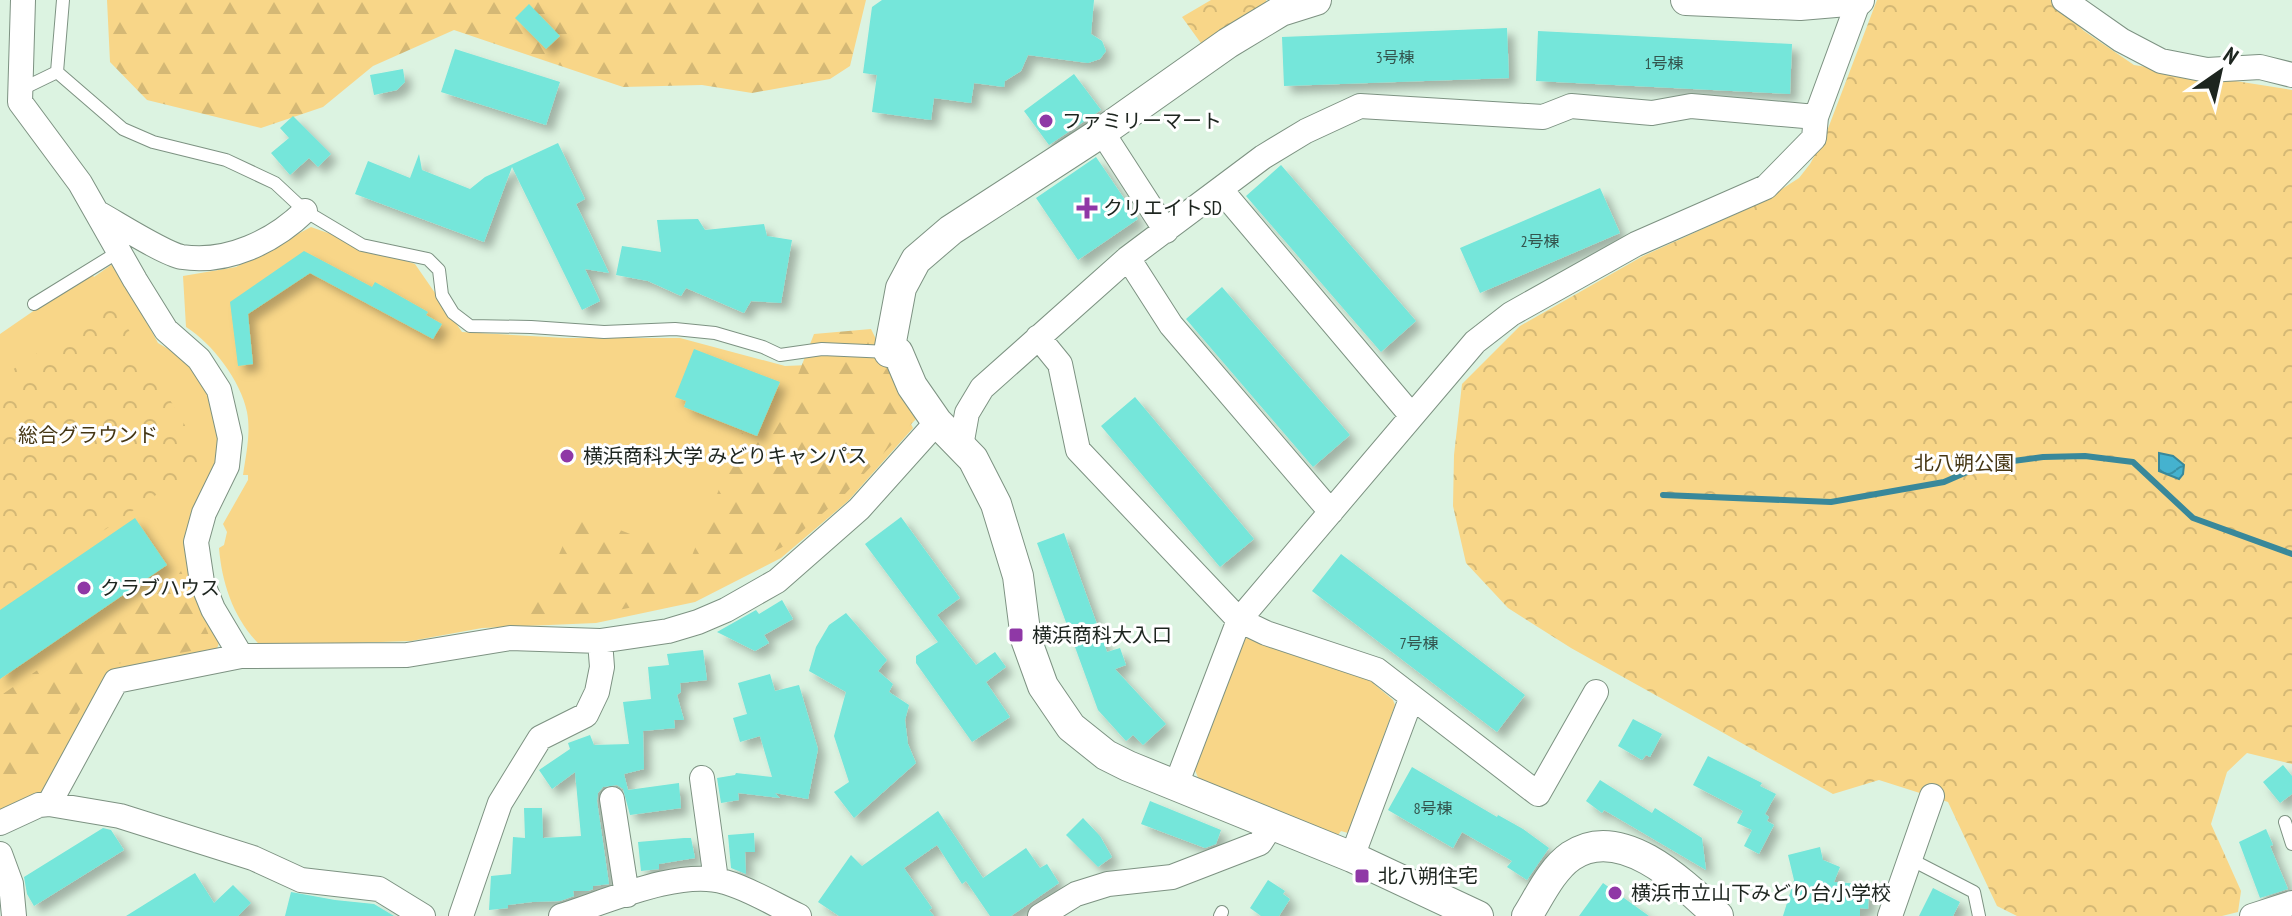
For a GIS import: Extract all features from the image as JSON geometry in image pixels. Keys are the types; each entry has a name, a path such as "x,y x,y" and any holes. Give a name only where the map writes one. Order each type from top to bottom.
{"street":[{"path":"23,0 13,100 80,183 166,330 199,359 223,401 230,438 227,466 204,513 196,542 202,582 241,656"},
{"path":"1316,0 1280,5 1102,132 951,230 916,260 901,288 889,352 898,353 912,386 937,422 973,459 996,504 1018,576 1026,639 1043,686 1071,727 1106,755 1352,857 1478,916"},
{"path":"1176,785 1239,620 1475,342 1511,314 1636,244 1766,187 1814,138 1816,117 1859,0 1800,5 1686,0"},
{"path":"2064,0 2121,40 2161,61 2207,70 2260,67 2292,75"},
{"path":"961,446 967,413 982,388 1128,258 1263,157 1306,131 1360,106 1543,117 1571,106 1652,113 1691,106 1816,117"},
{"path":"1102,132 1166,231"},
{"path":"1221,190 1411,415"},
{"path":"97,213 180,257 218,258 284,231 305,211"},
{"path":"1128,258 1171,325 1331,512"},
{"path":"1038,337 1060,364 1078,450 1239,620 1266,633 1377,670 1538,794 1596,692"},
{"path":"49,804 116,681 241,656 407,655 510,638 600,641 668,631 726,610 777,581 859,509 937,422"},
{"path":"461,916 500,803 540,738 586,715 597,692 602,667 600,641"},
{"path":"1352,857 1411,699"},
{"path":"702,778 716,880"},
{"path":"1890,916 1932,796"},
{"path":"612,799 627,895"},
{"path":"0,823 39,805 49,804 120,816 253,858 301,880 379,889 423,916"},
{"path":"1040,916 1076,894 1108,884 1172,877 1260,843 1273,823"},
{"path":"1527,916 1569,857 1594,846 1621,847 1648,858 1718,916"},
{"path":"0,854 11,884 14,916"},
{"path":"561,916 674,880 704,878 726,882 799,916"},
{"path":"2252,916 2292,903"}],"lane":[{"path":"57,72 63,0"},
{"path":"13,100 57,72"},
{"path":"57,72 123,129 153,142 226,160 275,183 305,211 362,245 428,259 439,270 442,295 453,313 470,326 604,332 675,329 715,333 780,355 822,349 889,352"},
{"path":"34,304 120,251"},
{"path":"2285,822 2292,844"},
{"path":"1910,859 1974,892 1979,916"}],"green space":[{"path":"107,0 866,0 850,66 830,79 752,93 702,85 623,87 454,30 373,66 323,107 261,128 147,100 110,62"},
{"path":"1211,0 1266,0 1267,3 1203,46 1182,17"},
{"name":"北八朔公園","path":"1877,0 2052,0 2084,31 2134,65 2292,90 2292,764 2247,753 2227,772 2211,824 2241,891 2238,912 2222,916 2017,916 1997,906 1948,802 1879,780 1833,794 1571,648 1508,608 1466,563 1453,506 1454,455 1462,384 1520,326 1643,256 1760,203 1799,178 1824,139"},
{"name":"横浜商科大学 みどりキャンパス","path":"311,227 415,264 462,332 566,338 680,338 785,366 881,362 913,428 848,501 781,558 695,602 596,623 482,628 411,641 261,646 243,625 231,601 219,548 224,545 227,532 223,524 248,480 248,475 243,475 248,436 247,412 239,388 224,364 206,343 186,327 183,276 236,267"},
{"path":"111,265 116,266 158,343 185,359 206,386 220,436 216,469 194,514 219,643 212,662 112,685 37,801 0,813 0,334 90,272 94,277"},
{"name":"総合グラウンド","path":"113,303 206,461 0,601 0,378"},
{"path":"871,329 916,419 844,495 786,545 696,595 587,616 515,615 557,559 577,513 691,558 742,433 766,445 814,334"},
{"path":"181,571 214,647 105,666 57,749 0,794 0,696"},
{"path":"1251,637 1374,680 1374,684 1393,700 1395,705 1348,833 1341,831 1338,835 1199,780 1193,765 1240,640"}],"water":[{"path":"2159,453 2173,456 2184,465 2179,479 2159,471"}],"building":[{"path":"882,0 1094,0 1091,34 1102,41 1106,51 1100,59 1088,63 1028,55 1021,71 1005,81 1004,87 974,83 971,103 934,98 931,120 872,112 877,75 863,73 872,7"},
{"path":"529,4 560,36 546,49 515,18"},
{"path":"1507,28 1509,78 1284,86 1282,37"},
{"path":"1538,31 1792,44 1790,94 1536,81"},
{"path":"455,49 560,82 546,125 441,92"},
{"path":"403,69 405,82 397,90 374,95 370,75"},
{"path":"1074,74 1101,110 1049,145 1024,111"},
{"path":"293,116 331,154 318,167 309,158 290,175 271,153 289,138 280,128"},
{"path":"558,143 585,199 576,204 609,273 585,269 600,301 582,310 512,167 484,242 355,194 368,161 410,178 419,154 422,170 470,189 485,177"},
{"name":"クリエイトSD","path":"1096,157 1138,219 1078,260 1036,198"},
{"path":"1281,165 1416,321 1381,352 1246,196"},
{"path":"1600,188 1620,233 1480,293 1460,248"},
{"path":"698,219 705,230 764,224 767,236 792,240 781,303 751,301 744,313 686,288 681,296 648,281 616,275 622,246 661,252 657,220"},
{"path":"304,251 372,287 375,282 428,312 426,315 442,324 433,339 310,273 248,314 253,364 238,366 230,302"},
{"path":"1222,287 1350,435 1313,467 1186,319"},
{"path":"694,349 780,382 757,436 684,407 686,401 675,397"},
{"path":"1135,397 1254,539 1220,567 1101,426"},
{"path":"901,517 960,598 937,615 976,665 995,652 1006,667 986,682 1010,717 972,742 916,663 916,656 938,642 865,544"},
{"name":"クラブハウス","path":"135,518 167,565 0,679 0,610"},
{"path":"1064,533 1107,652 1120,648 1126,665 1115,669 1166,724 1143,745 1133,735 1126,741 1098,710 1037,543"},
{"path":"1341,554 1525,695 1497,732 1312,591"},
{"path":"782,600 793,619 764,635 769,643 755,651 717,632 756,610 759,614"},
{"path":"846,613 887,660 878,671 893,684 889,692 909,705 905,720 908,744 916,763 854,818 834,792 849,782 834,736 846,692 809,671 816,647 829,625"},
{"path":"703,650 707,680 680,683 681,692 677,695 684,720 674,720 675,728 643,731 644,769 624,774 628,790 679,783 681,808 630,815 623,789 617,785 603,787 597,801 609,884 593,886 588,891 573,891 574,896 560,901 508,905 508,908 489,910 491,876 511,874 513,837 525,838 524,808 542,808 543,838 581,836 575,772 552,789 539,770 570,749 568,743 590,735 594,745 629,744 623,702 651,699 648,667 669,665 667,654"},
{"path":"770,674 775,691 799,685 818,749 808,799 775,793 780,798 738,793 739,800 721,803 717,778 736,773 772,777 760,736 740,742 733,718 747,714 738,683"},
{"path":"1633,719 1662,734 1650,757 1646,755 1642,760 1618,746"},
{"path":"1708,756 1762,783 1760,786 1776,794 1765,814 1769,817 1767,821 1774,825 1759,854 1744,846 1752,830 1737,823 1743,811 1693,785"},
{"path":"2283,765 2292,776 2292,794 2280,803 2263,782"},
{"path":"1412,767 1523,829 1549,848 1527,880 1507,867 1512,861 1462,832 1453,848 1388,810"},
{"path":"1600,780 1652,813 1655,808 1702,838 1706,870 1604,810 1602,813 1586,801"},
{"path":"1150,801 1221,830 1216,844 1205,848 1141,824"},
{"path":"938,811 983,878 1026,848 1040,868 1047,864 1059,883 1011,916 990,916 966,881 962,884 937,845 904,868 932,908 929,910 934,916 839,916 818,902 851,855 862,866"},
{"path":"1083,818 1100,836 1112,857 1098,867 1066,835"},
{"path":"103,828 111,830 124,850 34,906 27,894 24,877"},
{"path":"2266,829 2288,889 2260,898 2239,842"},
{"path":"754,833 755,852 745,852 746,874 731,868 728,835"},
{"path":"691,838 695,858 659,864 659,869 641,871 638,842"},
{"path":"1820,847 1823,860 1840,867 1834,882 1862,884 1862,891 1869,891 1868,909 1860,908 1860,916 1783,916 1794,880 1788,855"},
{"path":"195,873 214,903 233,885 251,903 238,916 126,916"},
{"path":"1268,880 1285,891 1283,894 1290,899 1279,916 1261,916 1250,908"},
{"path":"1603,883 1649,916 1579,916"},
{"path":"1933,888 1960,902 1953,916 1919,916"},
{"path":"291,892 374,904 394,916 285,916"}],"waterway":[{"path":"1663,495 1831,502 1944,482 1983,465 2043,457 2085,456 2133,462 2193,518 2292,554"}],"place":[{"name":"ファミリーマート","path":"1046,121"},
{"name":"クリエイトSD","path":"1087,208"},
{"name":"横浜商科大学 みどりキャンパス","path":"567,456"},
{"name":"クラブハウス","path":"84,588"},
{"name":"横浜商科大入口","path":"1016,635"},
{"name":"北八朔住宅","path":"1362,876"},
{"name":"横浜市立山下みどり台小学校","path":"1615,893"}]}
